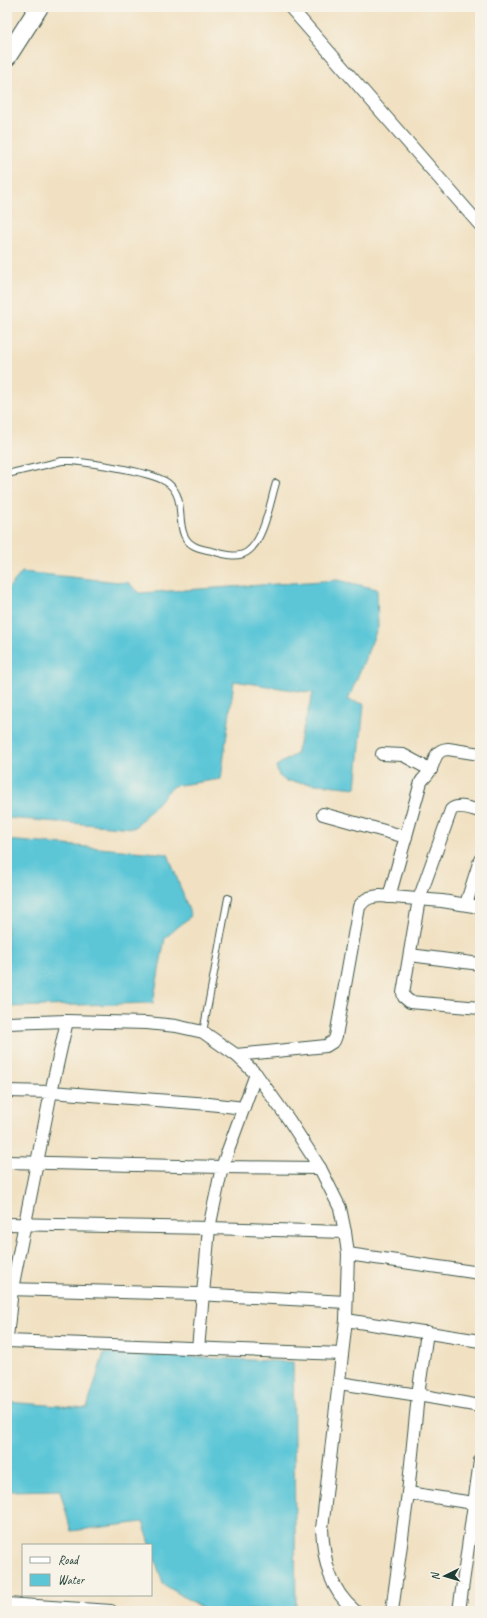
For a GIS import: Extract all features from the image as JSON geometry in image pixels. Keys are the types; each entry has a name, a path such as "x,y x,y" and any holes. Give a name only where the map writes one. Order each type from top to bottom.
{"main road":[{"path":"7,57 39,7"}],"street":[{"path":"290,7 480,225"},
{"path":"389,897 421,782 430,770 436,755 442,750 480,754"},
{"path":"382,754 408,756 430,770"},
{"path":"480,811 458,806 450,810 419,899 403,993 406,1000 410,1002 480,1008"},
{"path":"323,814 406,837"},
{"path":"466,904 480,860"},
{"path":"236,1055 326,1046 334,1041 359,907 363,900 370,897 389,897 466,904 480,907"},
{"path":"410,955 480,964"},
{"path":"7,1338 9,1289 38,1163 51,1092 67,1021"},
{"path":"7,1023 67,1021 147,1023 176,1026 203,1032 236,1055 256,1074 289,1120 320,1168 340,1208 348,1254 346,1320 322,1529 323,1554 331,1578 342,1598 354,1611"},
{"path":"198,1349 209,1228 222,1167 256,1074"},
{"path":"7,1091 51,1092 244,1108"},
{"path":"7,1162 320,1168"},
{"path":"7,1224 345,1232"},
{"path":"348,1254 480,1273"},
{"path":"9,1289 203,1294 346,1302"},
{"path":"346,1320 480,1341"},
{"path":"392,1611 427,1332"},
{"path":"7,1341 342,1354"},
{"path":"339,1383 480,1406"},
{"path":"459,1611 477,1504 480,1461"},
{"path":"408,1493 477,1504"},
{"path":"7,1604 111,1611"}],"lane":[{"path":"7,474 72,460 150,475 169,484 177,493 180,501 181,523 184,536 195,547 231,556 247,553 260,538 276,483"},
{"path":"203,1032 228,898"}],"water":[{"path":"22,572 129,583 139,593 338,580 377,589 378,627 348,700 364,704 356,788 286,781 279,776 276,766 296,754 313,693 234,681 221,779 173,786 134,828 7,818 7,590"},
{"path":"7,840 168,854 191,916 165,938 153,1003 7,1007"},
{"path":"104,1353 293,1362 296,1609 207,1611 163,1584 152,1550 152,1544 150,1544 143,1522 71,1531 60,1490 7,1491 7,1402 87,1408"}]}
